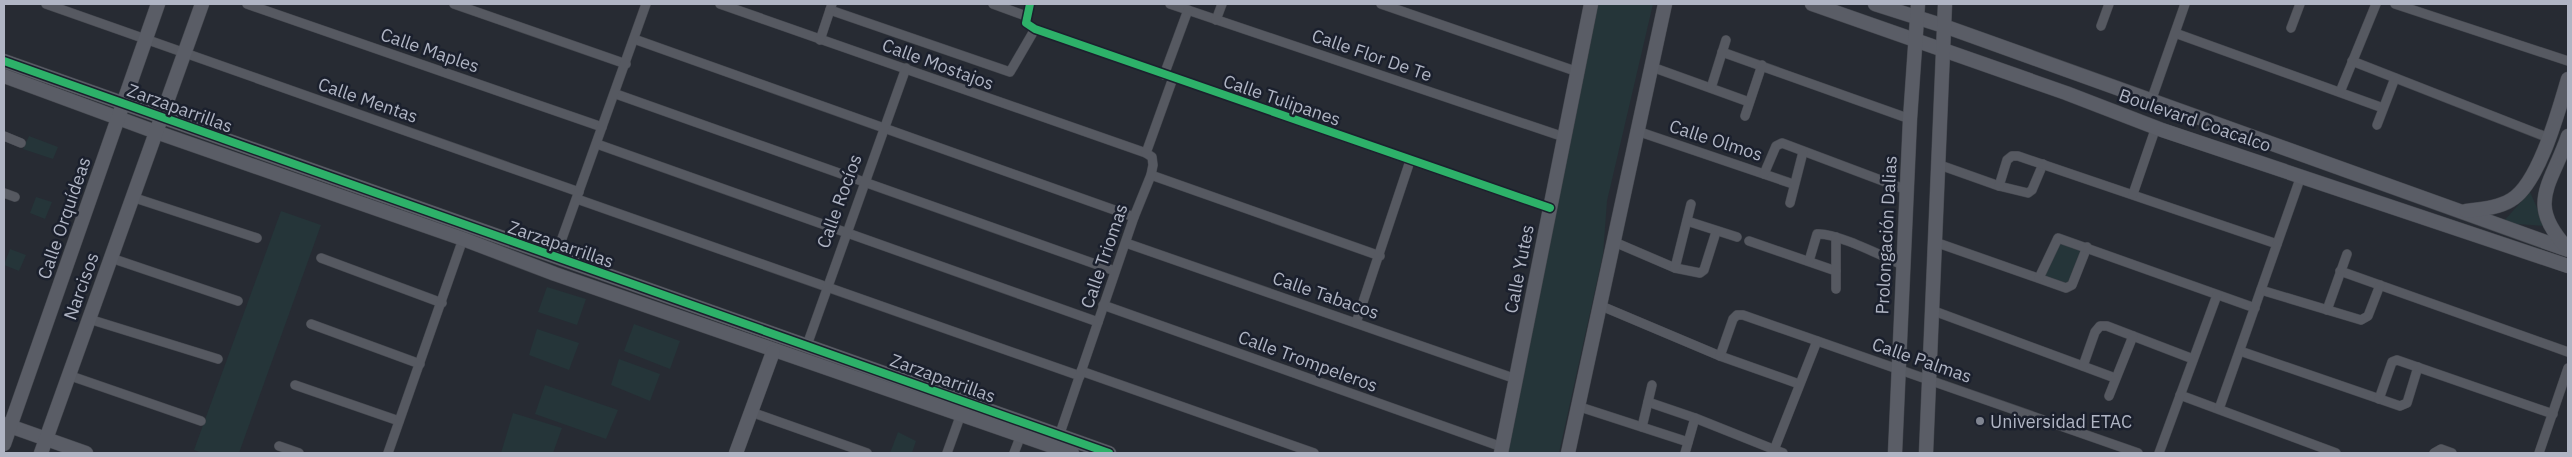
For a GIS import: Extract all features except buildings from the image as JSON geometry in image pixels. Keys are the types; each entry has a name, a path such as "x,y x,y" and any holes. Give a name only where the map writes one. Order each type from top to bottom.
{"street":[{"name":"Calle Mentas","path":"46,4 828,287 1314,453"},
{"name":"Calle Orquídeas","path":"4,444 7,425 124,104 158,4"},
{"name":"Narcisos","path":"41,453 202,4"},
{"name":"Calle Maples","path":"247,4 602,127"},
{"path":"454,4 626,64"},
{"path":"555,258 602,127 616,94 646,4"},
{"name":"Calle Mostajos","path":"720,4 1146,152"},
{"path":"993,4 1026,16"},
{"path":"820,40 831,7 1010,72 1034,29 1026,23 1030,4"},
{"name":"Calle Flor De Te","path":"1170,4 1564,137"},
{"path":"1216,20 1222,4"},
{"path":"1381,4 1578,72"},
{"name":"Calle Yutes","path":"1502,450 1591,4"},
{"path":"1568,453 1637,130 1656,4"},
{"path":"1613,237 1622,166 1665,4"},
{"name":"Boulevard Coacalco","path":"1812,4 2066,93 2156,127 2568,266"},
{"name":"Boulevard Coacalco","path":"1876,4 1917,19 1944,26 2568,250"},
{"name":"Prolongación Dalias","path":"1895,453 1914,40 1918,4"},
{"path":"1926,453 1934,311 1945,4"},
{"path":"2097,4 2108,6 2101,26"},
{"path":"2152,100 2185,4"},
{"path":"2340,92 2376,4"},
{"path":"2395,4 2568,61"},
{"path":"2290,28 2298,5"},
{"path":"1188,10 1146,152 1152,157 1151,175 1380,256"},
{"name":"Calle Tulipanes","path":"1034,29 1550,208"},
{"path":"2175,33 2383,108"},
{"path":"634,39 1134,217"},
{"path":"1711,88 1726,40"},
{"path":"1722,52 1910,119"},
{"name":"Zarzaparrillas","path":"4,61 555,258 806,345 1057,441 1072,453"},
{"path":"2352,61 2549,138"},
{"path":"1648,63 1749,102"},
{"path":"1745,116 1762,65"},
{"name":"Calle Rocíos","path":"806,345 906,68"},
{"name":"Zarzaparrillas","path":"4,76 118,119 463,239 554,274 773,352 1020,435 1109,453"},
{"path":"2377,125 2395,78"},
{"path":"2462,211 2488,208 2517,196 2533,173 2549,138 2568,79"},
{"path":"616,94 866,181 1115,271"},
{"path":"2133,194 2156,127"},
{"name":"Calle Olmos","path":"1637,130 1764,174 1779,143 1907,190"},
{"path":"4,136 21,143"},
{"path":"2568,136 2543,204 2549,226 2568,250"},
{"path":"597,144 1098,322"},
{"path":"1790,203 1804,152"},
{"path":"1999,186 2007,160 2012,156 2043,164 2278,244"},
{"path":"1356,323 1380,256 1410,161"},
{"path":"1938,164 1999,186 2028,193 2032,190 2043,164"},
{"path":"1764,174 1794,184"},
{"name":"Calle Triomas","path":"1057,441 1134,217 1151,175"},
{"path":"2219,409 2278,244 2300,176"},
{"path":"4,193 15,197"},
{"path":"132,197 257,238"},
{"path":"1675,268 1691,204"},
{"path":"1687,221 1716,232 1737,237"},
{"path":"1613,237 1675,268 1694,274 1704,270 1716,232"},
{"path":"1809,261 1817,234 1836,237 1903,265"},
{"path":"1836,237 1836,289"},
{"path":"2039,278 2058,238 2255,308"},
{"path":"388,453 463,239"},
{"path":"1749,241 1836,271"},
{"path":"1935,242 2070,288 2087,247"},
{"name":"Calle Tabacos","path":"1126,243 1516,379"},
{"path":"2326,310 2347,254"},
{"path":"112,258 238,301"},
{"path":"321,258 442,303"},
{"path":"2340,271 2568,352"},
{"path":"2261,290 2365,320 2380,286"},
{"path":"2160,453 2216,295"},
{"name":"Calle Trompeleros","path":"1103,305 1502,450"},
{"path":"1599,305 1720,356 1799,384"},
{"path":"1934,311 2115,378"},
{"name":"Calle Palmas","path":"1720,356 1737,315 1817,340 1899,371 1930,380 2138,453"},
{"path":"89,319 218,359"},
{"path":"311,324 420,364"},
{"path":"2083,366 2095,332 2100,326 2133,336 2193,359"},
{"path":"2109,396 2133,336"},
{"path":"1774,450 1817,340"},
{"path":"2240,351 2404,406 2418,367"},
{"path":"736,453 773,352"},
{"path":"2379,399 2394,360 2552,414"},
{"path":"2539,453 2552,414 2564,393 2568,368"},
{"path":"68,375 201,421"},
{"path":"295,385 399,422"},
{"path":"1642,427 1652,386"},
{"path":"2180,395 2336,453"},
{"path":"1648,402 1695,418 1783,453"},
{"path":"1577,406 1688,442"},
{"path":"751,412 867,453"},
{"path":"947,453 961,414"},
{"path":"1685,453 1695,418"},
{"path":"7,425 86,453"},
{"path":"1014,453 1020,435"},
{"path":"279,446 299,453"},
{"path":"2434,453 2441,449 2452,453"}],"shaded area":[{"path":"1597,4 1653,4 1607,201 1603,254 1559,453 1507,453"},
{"path":"29,136 58,147 53,159 23,149"},
{"path":"2530,192 2545,226 2502,223"},
{"path":"36,197 52,202 45,219 30,213"},
{"path":"281,211 321,225 239,453 202,453 194,450"},
{"path":"2059,240 2085,249 2068,286 2042,278"},
{"path":"10,249 26,255 19,271 4,265"},
{"path":"547,287 586,299 577,325 538,312"},
{"path":"634,324 680,341 670,369 624,351"},
{"path":"537,329 579,343 569,370 529,355"},
{"path":"619,359 660,374 650,401 611,385"},
{"path":"545,385 618,410 606,439 535,414"},
{"path":"513,413 562,428 553,453 501,453"},
{"path":"898,432 916,441 912,453 890,453"}],"cycle path":[{"path":"1030,4 1026,23 1035,29 1550,208"},
{"path":"4,61 1109,453"}],"place":[{"name":"Universidad ETAC","path":"1980,421"}]}
